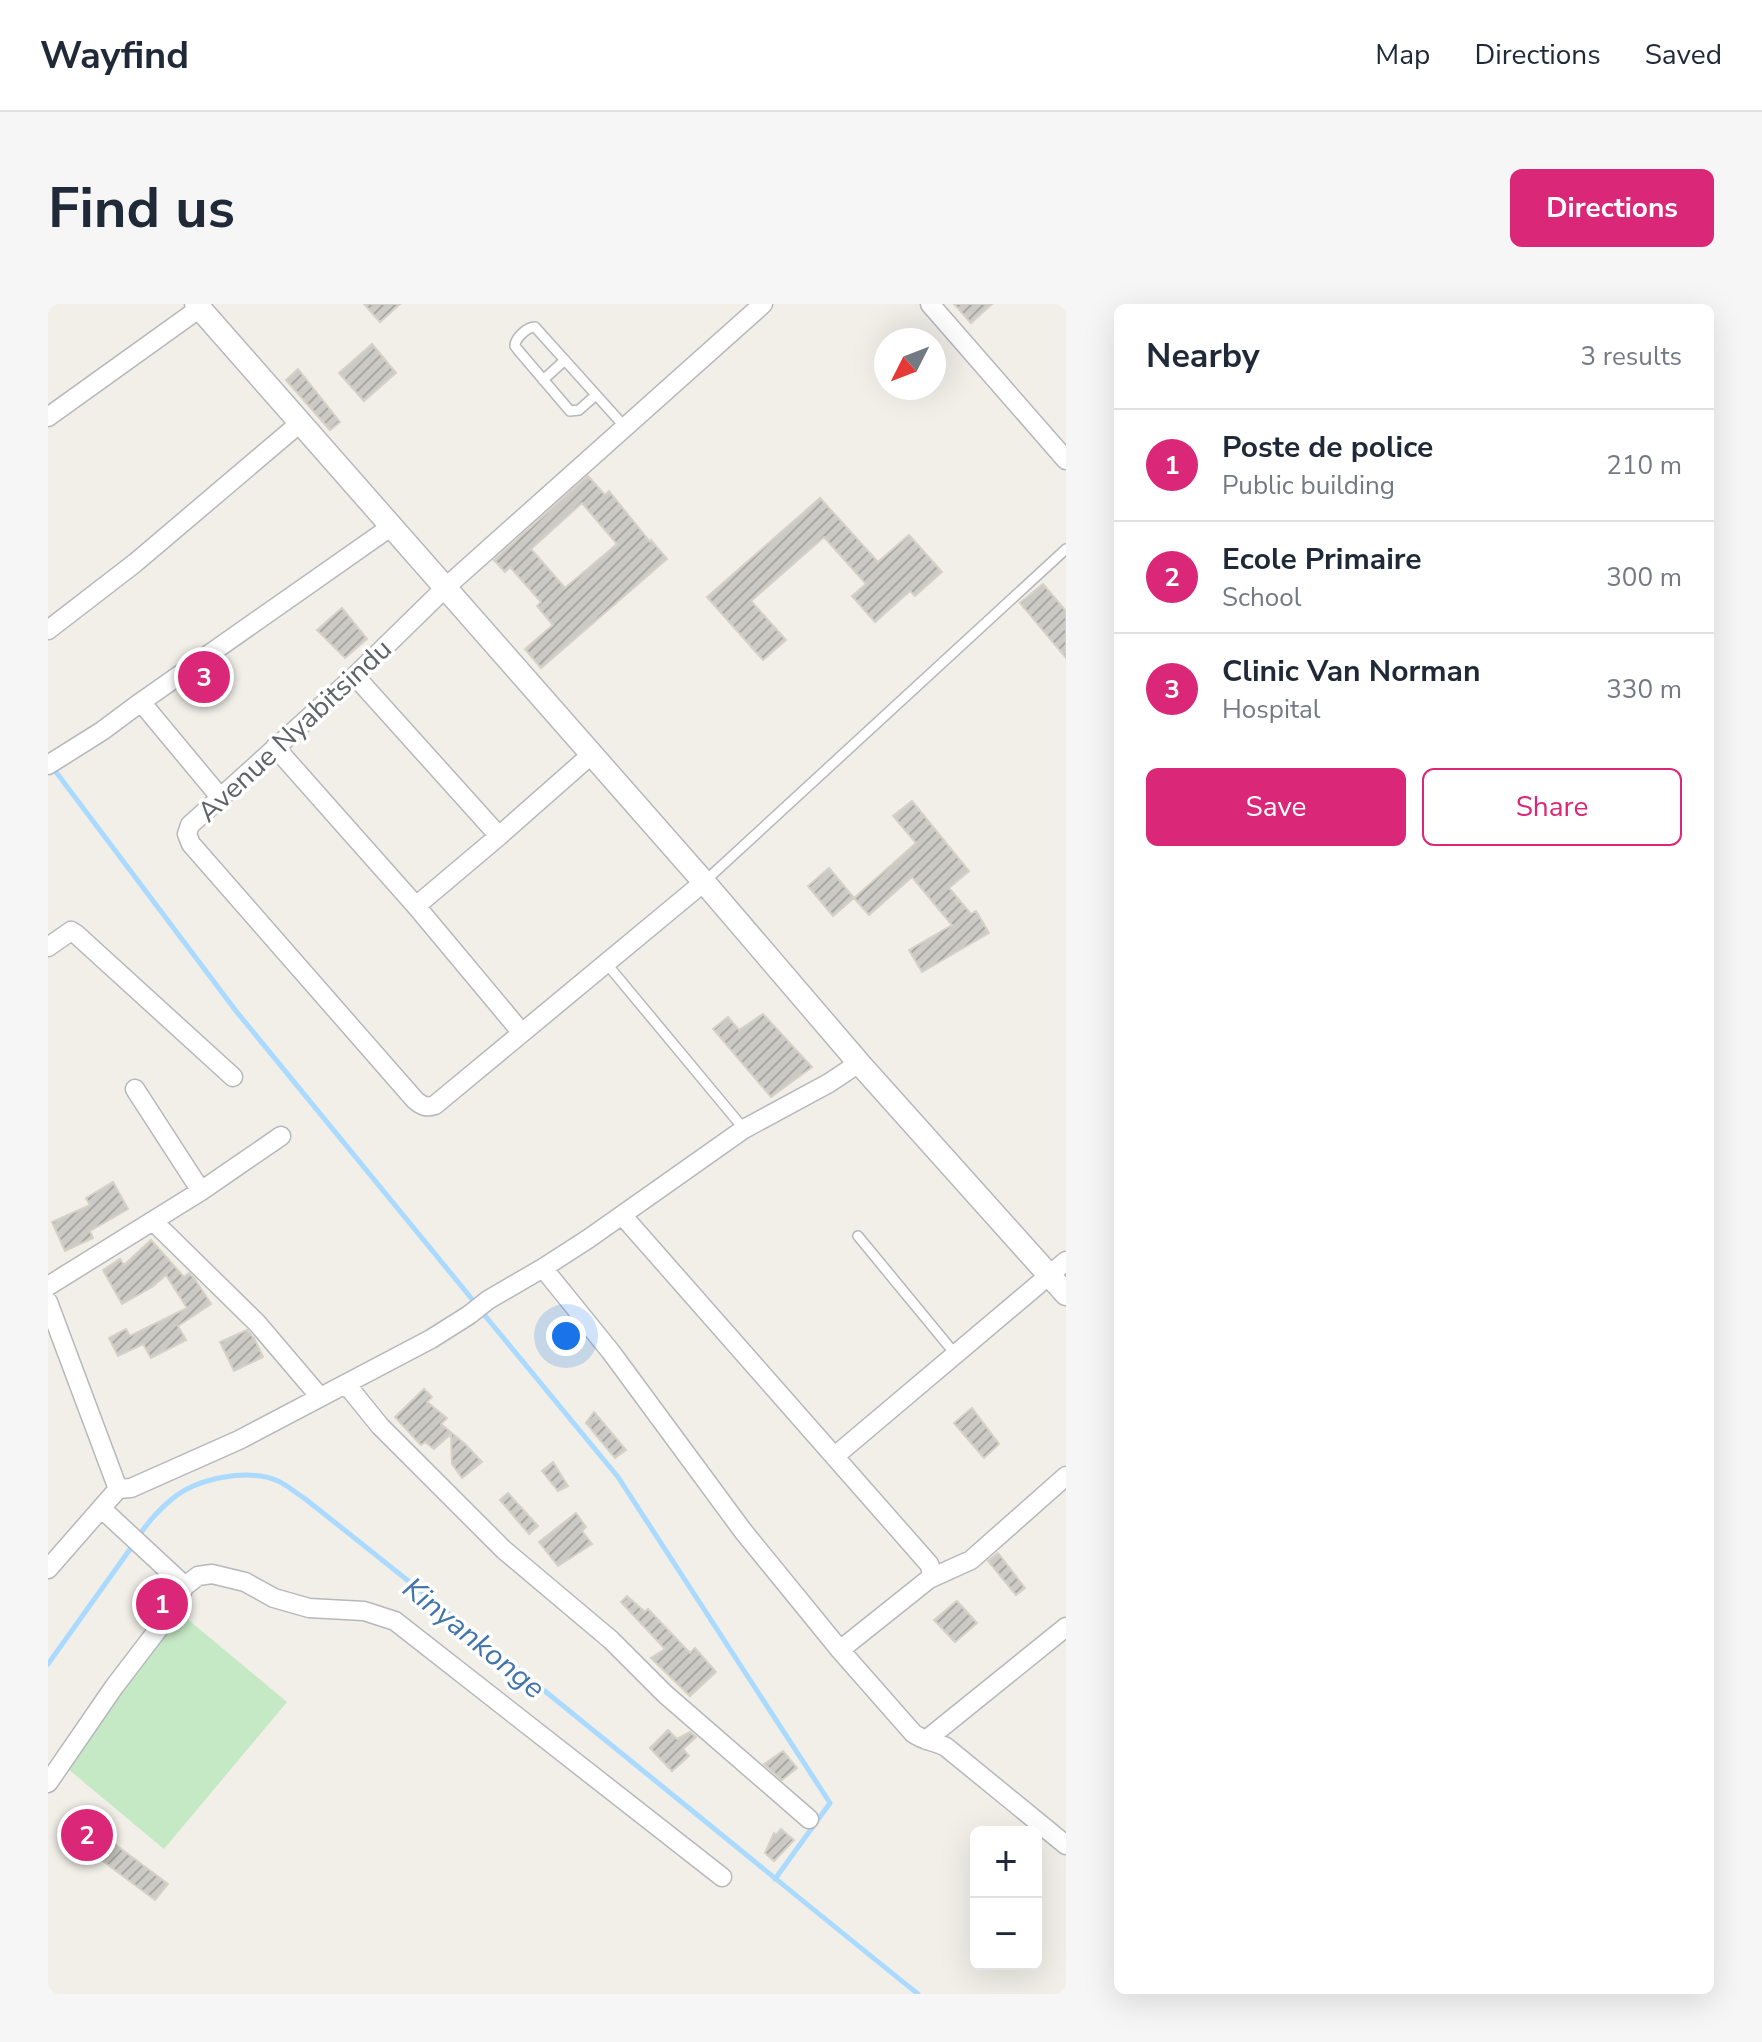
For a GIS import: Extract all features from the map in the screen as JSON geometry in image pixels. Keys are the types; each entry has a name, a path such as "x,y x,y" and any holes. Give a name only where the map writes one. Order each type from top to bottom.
{"street":[{"name":"Avenue Nyabitsindu","path":"704,882 429,1107 415,1100 191,844 187,834 190,825 355,676 446,587 763,304"},
{"path":"930,304 1066,460"},
{"path":"48,417 198,306 859,1063 1066,1294"},
{"path":"48,630 135,563 300,423"},
{"path":"48,765 74,750 392,526"},
{"path":"355,676 499,836"},
{"path":"141,702 220,797"},
{"path":"275,747 416,906 522,1033"},
{"path":"416,906 592,754"},
{"path":"48,947 71,931 76,934 233,1077"},
{"path":"48,1569 118,1489 131,1488 226,1446 431,1339 622,1215 744,1129 829,1083 859,1063"},
{"path":"135,1089 201,1191"},
{"path":"48,1286 201,1191 281,1136"},
{"path":"622,1215 929,1564 932,1572 929,1579"},
{"path":"153,1221 257,1323 320,1397"},
{"path":"835,1456 1066,1261"},
{"path":"543,1268 611,1352 743,1531 840,1650 913,1733 946,1747 1066,1845"},
{"path":"48,1302 118,1489"},
{"path":"346,1384 380,1426 504,1550 611,1640 665,1694 809,1819"},
{"path":"840,1650 929,1579 971,1560 1066,1476"},
{"path":"102,1509 185,1586"},
{"path":"48,1783 114,1687 169,1615 185,1586 198,1576 212,1574 245,1582 274,1598 309,1608 364,1611 395,1621 722,1877"},
{"path":"926,1740 1066,1627"}],"lane":[{"path":"596,395 579,410 570,411 515,346 516,341 529,328 539,330 625,427"},
{"path":"543,380 565,360"},
{"path":"704,882 1066,549"},
{"path":"606,963 744,1129"},
{"path":"858,1236 956,1355"}],"green space":[{"path":"179,1612 287,1702 164,1849 56,1759"}],"building":[{"path":"364,304 400,304 380,322"},
{"path":"954,304 992,304 971,323"},
{"path":"372,344 396,373 364,401 339,373"},
{"path":"298,369 340,422 330,430 286,380"},
{"path":"588,476 605,495 609,491 667,559 541,668 525,649 553,625 537,606 541,602 510,567 505,572 494,560","holes":["582,503 617,544 565,588 531,549"]},
{"path":"820,498 878,562 909,535 942,572 915,596 910,591 875,622 852,596 866,584 824,537 751,601 786,640 763,660 707,597"},
{"path":"1043,584 1066,611 1066,658 1020,603"},
{"path":"342,608 367,639 345,658 317,630"},
{"path":"912,801 969,871 949,888 971,914 976,911 989,933 922,972 909,950 952,925 912,877 869,915 854,898 916,843 893,816"},
{"path":"829,868 854,898 833,916 808,886"},
{"path":"763,1014 812,1067 771,1097 713,1029 728,1017 739,1030"},
{"path":"113,1182 128,1209 90,1231 93,1238 65,1251 52,1222 90,1205 86,1198"},
{"path":"151,1240 184,1277 189,1273 194,1278 211,1304 178,1326 186,1340 151,1358 143,1344 118,1356 109,1338 126,1329 130,1336 187,1308 166,1275 122,1304 103,1270 120,1259 124,1265"},
{"path":"247,1330 263,1357 234,1371 220,1342"},
{"path":"424,1389 432,1397 427,1402 447,1418 441,1424 482,1462 462,1478 452,1464 451,1434 434,1449 425,1442 421,1445 395,1417"},
{"path":"972,1408 999,1444 984,1458 954,1423"},
{"path":"594,1412 626,1450 615,1458 586,1423"},
{"path":"553,1462 568,1486 558,1491 542,1471"},
{"path":"508,1493 538,1526 529,1534 500,1500"},
{"path":"576,1513 586,1527 582,1531 592,1544 558,1566 539,1542"},
{"path":"998,1553 1025,1588 1016,1595 988,1561"},
{"path":"158,1585 167,1593 155,1614 143,1603"},
{"path":"627,1596 645,1612 648,1609 690,1653 695,1648 716,1672 690,1696 651,1658 665,1649 621,1602"},
{"path":"957,1601 977,1623 955,1642 934,1620"},
{"path":"668,1730 677,1739 690,1732 696,1737 683,1749 689,1756 672,1771 650,1748"},
{"path":"783,1751 797,1768 782,1780 764,1764"},
{"path":"73,1813 168,1884 155,1900 61,1830"},
{"path":"781,1829 794,1840 774,1861 765,1853 774,1833 776,1835"}],"waterway":[{"path":"53,768 236,1011 476,1304"},
{"path":"482,1312 618,1477 830,1803 775,1879"},
{"name":"Kinyankonge","path":"139,1536 172,1499 209,1481 252,1475 285,1485 458,1621 918,1994"},
{"name":"Kinyankonge","path":"48,1664 133,1545"}],"place":[{"name":"Clinic Van Norman","path":"204,677"},
{"name":"Poste de police","path":"162,1604"},
{"name":"Ecole Primaire","path":"87,1835"}]}
